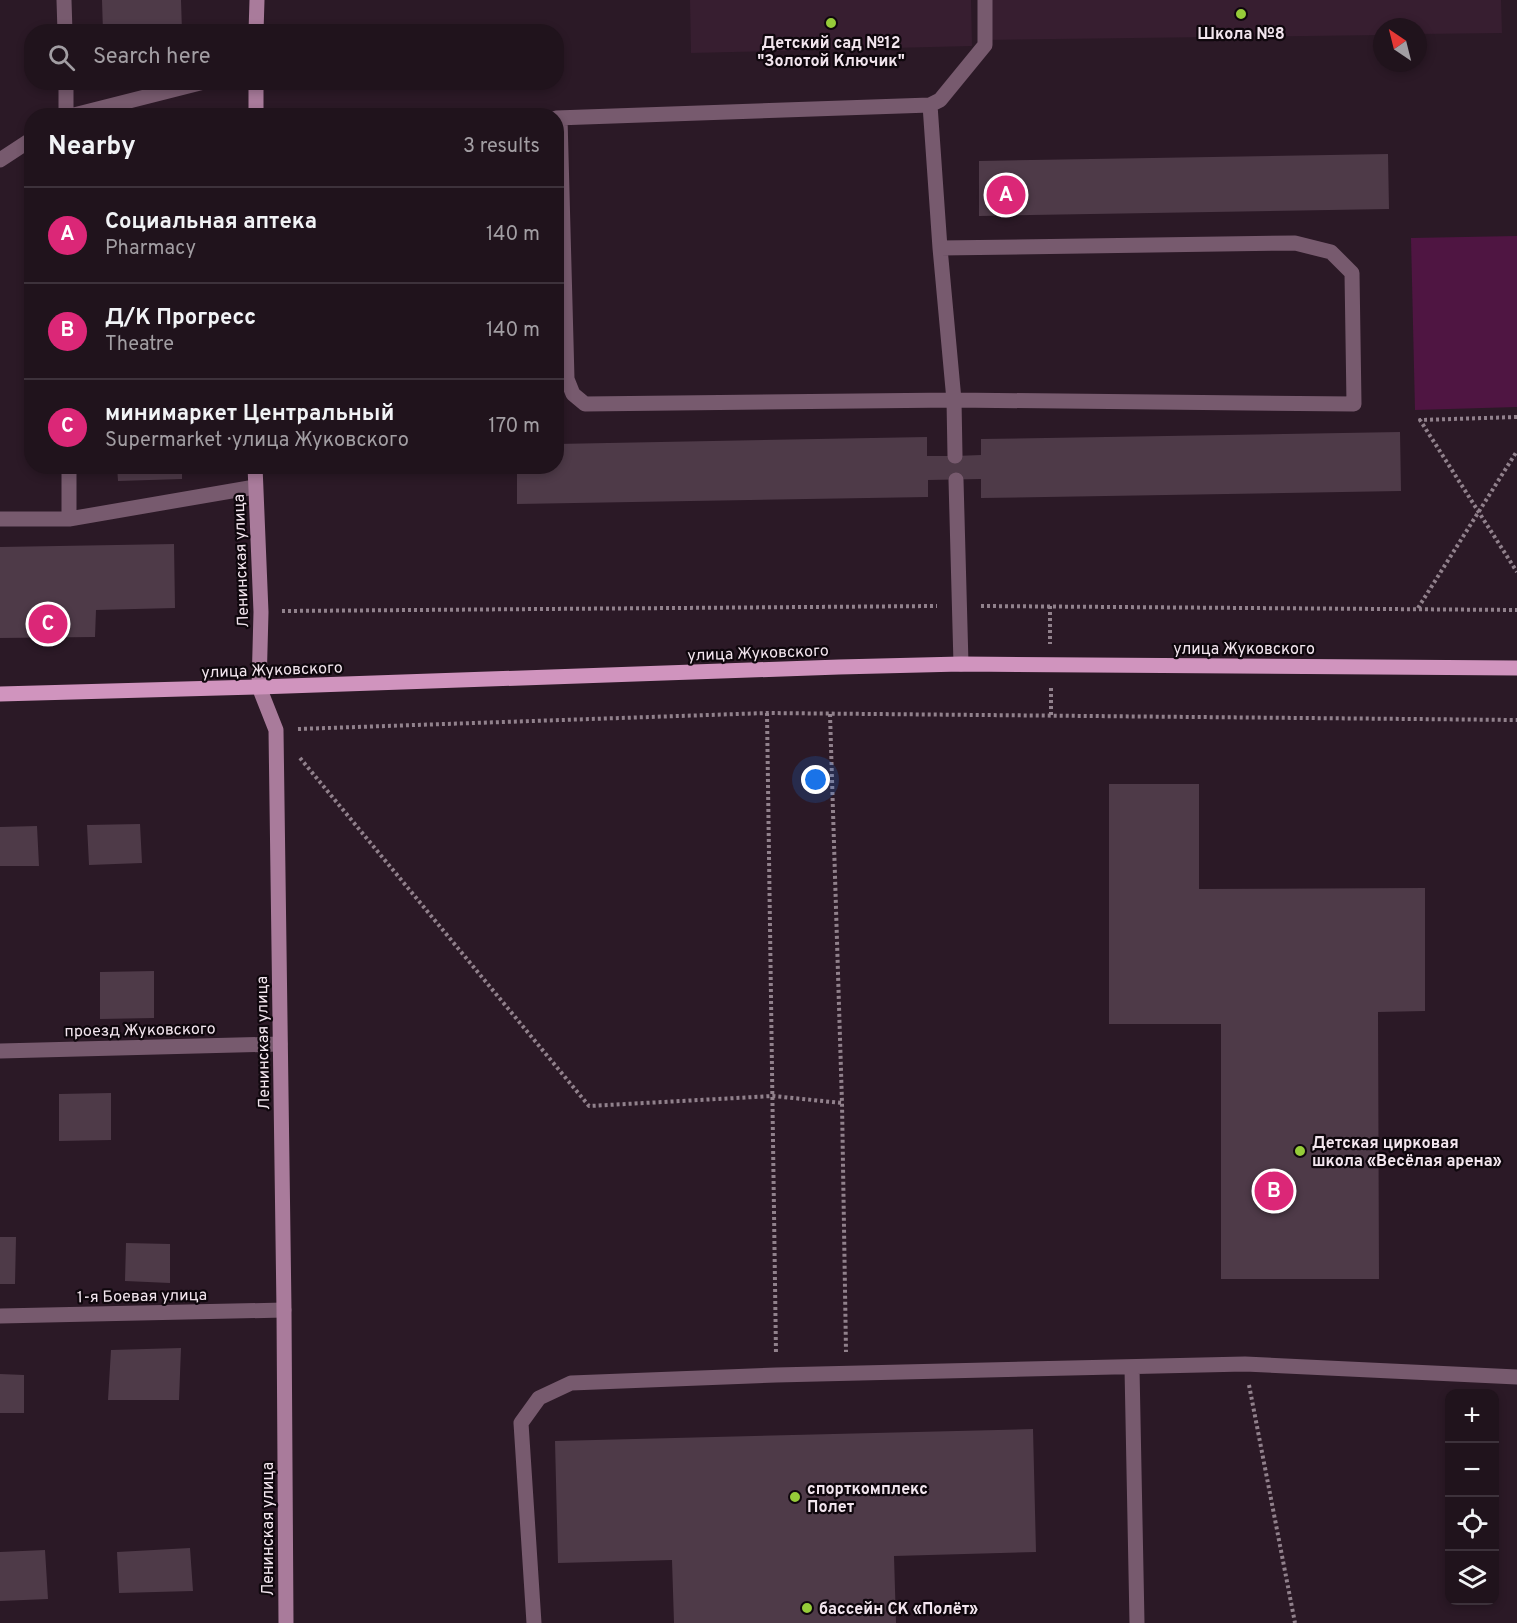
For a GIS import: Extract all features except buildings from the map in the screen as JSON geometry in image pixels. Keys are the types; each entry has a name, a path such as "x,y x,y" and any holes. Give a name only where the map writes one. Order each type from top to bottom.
{"main road":[{"name":"улица Жуковского","path":"0,694 961,664 1517,668"}],"street":[{"path":"64,0 65,24"},
{"path":"256,24 257,0"},
{"path":"564,118 930,105 940,100 986,45 986,0"},
{"path":"66,90 68,108"},
{"path":"100,108 172,90"},
{"path":"256,90 256,108"},
{"path":"930,105 954,400 955,456"},
{"path":"0,160 24,144"},
{"path":"564,292 567,379 573,394 585,404 954,400 1354,404 1352,273 1331,252 1295,243 940,248"},
{"path":"69,474 69,519"},
{"name":"Ленинская улица","path":"255,474 261,612 259,687 276,730 286,1623"},
{"path":"956,480 961,664"},
{"path":"0,519 69,519 255,487"},
{"name":"проезд Жуковского","path":"0,1051 280,1044"},
{"name":"1-я Боевая улица","path":"0,1316 284,1310"},
{"path":"534,1623 521,1423 538,1398 571,1383 776,1375 1245,1364 1517,1377"},
{"path":"1132,1368 1137,1623"}],"path":[{"path":"1517,417 1420,420 1517,572"},
{"path":"1418,609 1517,451"},
{"path":"261,612 959,606 1517,610"},
{"path":"276,730 767,713 1517,720"},
{"path":"767,713 776,1375"},
{"path":"830,714 842,1103 847,1374"},
{"path":"276,730 589,1106 773,1096 842,1103"},
{"path":"1245,1364 1295,1623"}],"shaded area":[{"name":"Детский сад №12 \"Золотой Ключик\"","path":"690,0 971,0 972,46 691,53"},
{"name":"Школа №8","path":"979,0 1501,0 1502,33 1427,34 1427,18 1373,18 1373,35 980,40"},
{"path":"1517,236 1517,407 1415,410 1411,238"}],"place":[{"name":"Школа №8","path":"1241,14"},
{"name":"Детский сад №12 \"Золотой Ключик\"","path":"831,23"},
{"name":"Социальная аптека","path":"1006,195"},
{"name":"минимаркет Центральный","path":"48,624"},
{"name":"Детская цирковая школа «Весёлая арена»","path":"1300,1151"},
{"name":"Д/К Прогресс","path":"1274,1191"},
{"name":"спорткомплекс Полет","path":"795,1497"},
{"name":"бассейн СК «Полёт»","path":"807,1608"}]}
